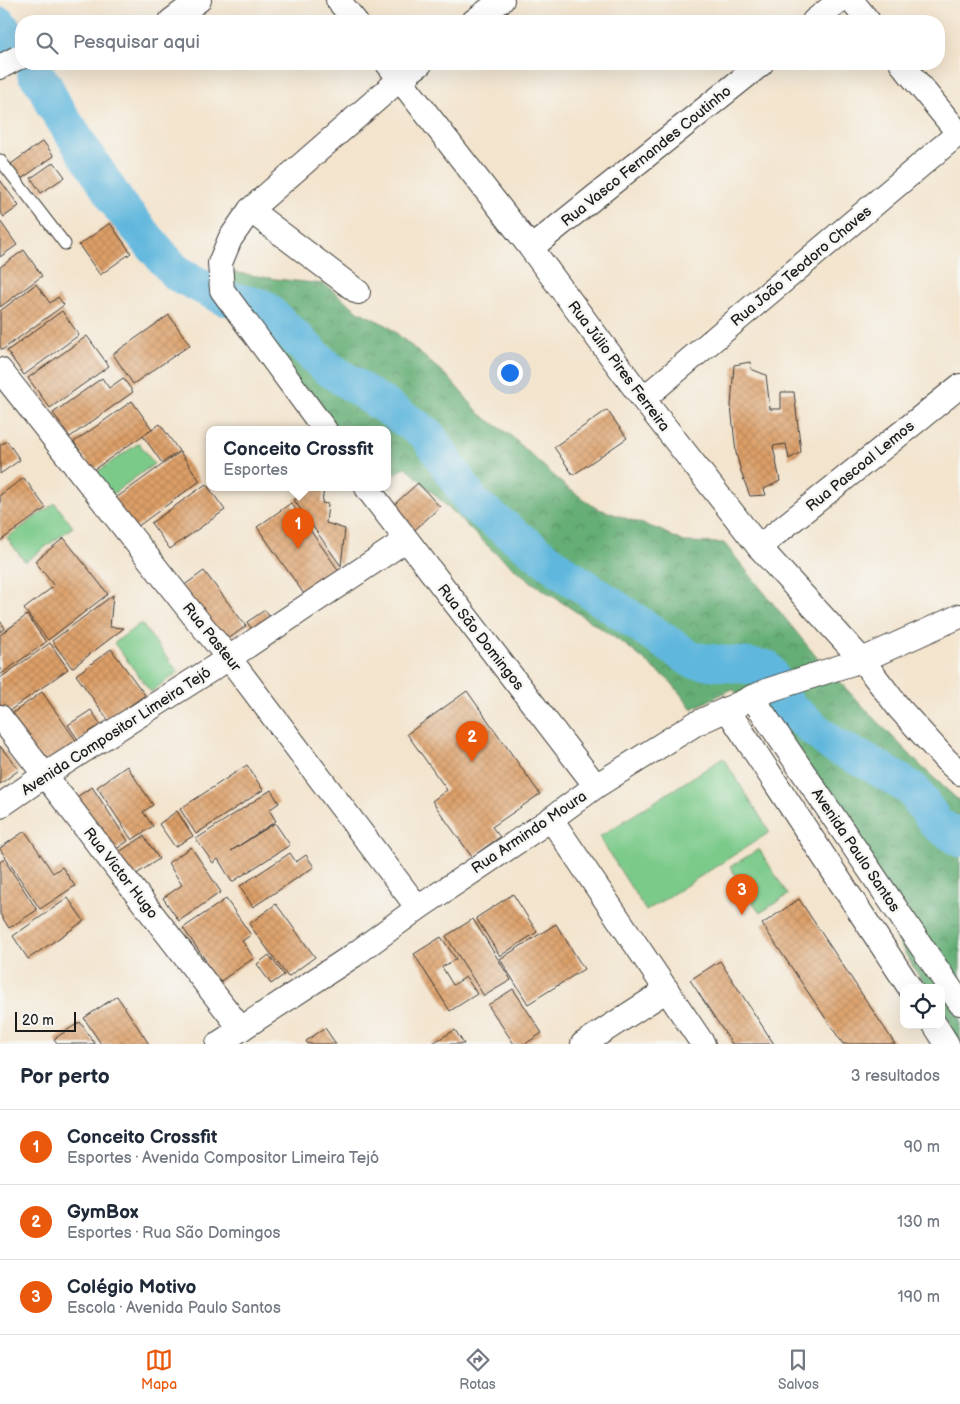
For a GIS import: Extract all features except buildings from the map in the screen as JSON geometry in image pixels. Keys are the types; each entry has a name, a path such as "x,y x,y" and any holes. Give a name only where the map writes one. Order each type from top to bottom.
{"street":[{"path":"179,15 199,0"},
{"path":"338,0 350,15"},
{"path":"482,15 502,0"},
{"path":"821,15 840,0"},
{"path":"850,0 863,15"},
{"path":"0,67 15,60"},
{"name":"Rua Vasco Fernandes Coutinho","path":"531,248 754,70"},
{"path":"907,70 960,134"},
{"path":"322,426 222,290 220,264 230,239 250,210 394,71"},
{"name":"Rua Júlio Pires Ferreira","path":"394,71 531,248 642,400 759,547 862,660 899,708 960,773"},
{"name":"Rua João Teodoro Chaves","path":"642,400 960,134"},
{"path":"250,210 358,292"},
{"name":"Rua Pasteur","path":"0,370 229,658 418,908"},
{"name":"Rua Pascoal Lemos","path":"759,547 960,386"},
{"name":"Rua São Domingos","path":"370,491 596,786"},
{"name":"Avenida Compositor Limeira Tejó","path":"0,806 45,775 229,658 406,540"},
{"name":"Rua Armindo Moura","path":"218,1044 354,955 418,908 596,786 695,724 768,691 862,660 960,616"},
{"name":"Avenida Paulo Santos","path":"768,691 960,1003"},
{"name":"Avenida Paulo Santos","path":"727,709 907,984"},
{"name":"Rua Victor Hugo","path":"0,717 241,1029"},
{"path":"551,818 703,1044"},
{"path":"583,1044 667,990"},
{"path":"938,1029 947,1044"}],"lane":[{"path":"0,160 65,244"}],"green space":[{"path":"231,272 324,284 358,311 388,326 449,378 480,414 510,435 565,486 596,508 660,530 683,542 724,543 823,665 922,767 960,800 960,1044 945,1020 945,984 924,984 760,711 732,689 692,709 671,682 627,646 530,581 491,549 406,467 391,476 391,426 316,426 236,320"},
{"path":"139,443 154,464 107,498 91,476"},
{"path":"55,503 73,527 25,562 7,538"},
{"path":"141,623 178,672 151,692 114,643"},
{"path":"723,758 770,832 646,911 599,837"},
{"path":"759,849 788,895 760,913 730,867"}],"waterway":[{"path":"0,25 11,42"},
{"path":"35,73 121,208 177,274 225,298"},
{"path":"237,301 263,307 326,367 427,434 474,505 567,575 692,660 766,668 788,707 833,745 873,765 912,789 937,824 960,839"}],"place":[{"name":"Conceito Crossfit","path":"298,549"},
{"name":"GymBox","path":"472,762"},
{"name":"Colégio Motivo","path":"742,915"}]}
